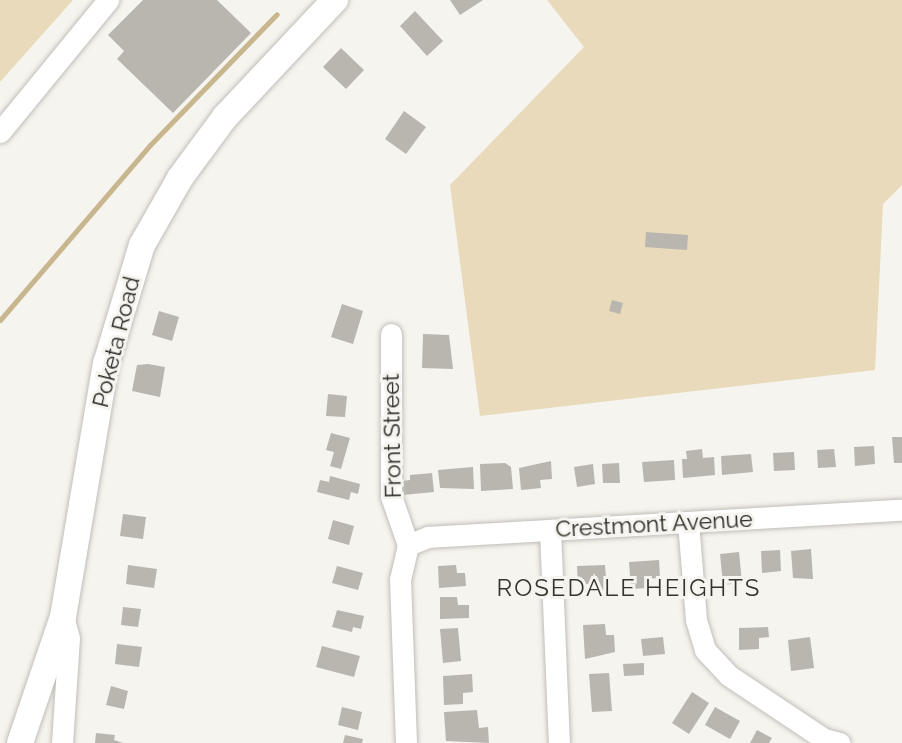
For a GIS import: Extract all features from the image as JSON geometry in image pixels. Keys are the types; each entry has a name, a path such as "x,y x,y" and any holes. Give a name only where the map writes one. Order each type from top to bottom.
{"street":[{"path":"0,132 108,0"},
{"name":"Poketa Road","path":"20,743 63,617 106,364 142,245 180,178 225,117 335,0"},
{"name":"Front Street","path":"391,334 391,496 408,545"},
{"name":"Crestmont Avenue","path":"408,545 428,537 902,510"},
{"path":"688,522 696,620 705,650 728,675 824,739 840,743"},
{"path":"550,530 559,743"},
{"path":"406,743 400,579 408,545"},
{"path":"62,743 69,638 63,617"}],"shaded area":[{"path":"0,0 73,0 0,82"},
{"path":"547,0 902,0 902,185 883,204 875,370 480,416 450,185 584,47"}],"building":[{"path":"143,0 217,0 251,33 173,113 117,59 124,51 108,35"},
{"path":"450,0 483,0 460,15"},
{"path":"415,11 443,41 427,56 400,26"},
{"path":"341,48 364,70 346,89 323,67"},
{"path":"404,111 426,127 406,154 385,139"},
{"path":"646,232 688,235 687,250 645,247"},
{"path":"612,300 623,303 620,314 609,311"},
{"path":"342,304 363,311 353,344 331,337"},
{"path":"159,311 179,317 172,341 152,335"},
{"path":"423,334 449,335 453,369 422,368"},
{"path":"137,365 165,367 160,397 132,391"},
{"path":"328,394 347,396 345,417 326,416"},
{"path":"331,433 350,438 341,469 330,466 334,452 326,450"},
{"path":"892,437 902,437 902,463 894,463"},
{"path":"874,446 875,464 855,466 854,447"},
{"path":"702,449 703,458 714,457 715,475 683,478 682,459 687,459 686,451"},
{"path":"834,449 836,467 818,468 817,450"},
{"path":"794,452 795,470 774,471 773,453"},
{"path":"751,454 753,472 722,475 721,456"},
{"path":"674,460 675,480 644,482 642,462"},
{"path":"551,461 552,479 540,480 541,488 521,490 519,468"},
{"path":"505,463 511,467 513,489 481,491 480,464"},
{"path":"619,463 620,483 603,483 602,464"},
{"path":"593,464 595,484 577,487 574,467"},
{"path":"473,467 474,489 440,488 438,470"},
{"path":"432,473 434,492 403,495 402,481 410,480 410,475"},
{"path":"330,476 360,484 358,494 351,492 349,500 317,492 320,480 329,482"},
{"path":"123,514 146,517 143,539 120,536"},
{"path":"333,520 354,526 349,545 328,539"},
{"path":"811,549 813,579 793,578 791,551"},
{"path":"780,550 781,571 762,573 761,551"},
{"path":"739,552 742,583 723,585 720,554"},
{"path":"659,560 660,578 646,579 647,588 631,589 629,562"},
{"path":"128,565 157,569 154,588 126,584"},
{"path":"456,565 457,573 465,573 466,586 439,588 438,566"},
{"path":"605,565 607,590 590,591 589,584 578,585 577,566"},
{"path":"337,566 363,573 358,590 332,583"},
{"path":"440,597 457,597 458,605 469,605 469,618 440,619"},
{"path":"123,607 141,609 138,627 121,625"},
{"path":"337,610 364,616 361,629 353,627 352,632 332,627"},
{"path":"605,624 606,635 614,635 615,652 585,659 583,625"},
{"path":"768,627 769,637 759,638 759,649 739,650 739,628"},
{"path":"458,628 461,661 443,663 440,629"},
{"path":"663,637 665,654 643,656 641,639"},
{"path":"810,637 814,668 791,671 788,640"},
{"path":"117,644 142,647 139,667 115,664"},
{"path":"322,646 360,656 354,677 316,667"},
{"path":"644,663 644,675 624,676 623,664"},
{"path":"609,673 612,711 592,712 589,674"},
{"path":"472,674 473,692 463,693 463,704 444,705 443,676"},
{"path":"111,686 128,691 124,709 106,705"},
{"path":"692,692 709,703 689,734 672,723"},
{"path":"342,707 362,712 358,730 338,725"},
{"path":"715,707 740,721 730,739 705,725"},
{"path":"477,710 479,728 488,727 489,743 446,741 444,712"},
{"path":"757,730 772,738 769,743 750,743"},
{"path":"96,733 115,735 114,740 123,743 95,743"},
{"path":"345,735 363,739 362,743 343,743"}],"waterway":[{"path":"0,320 150,145 277,14"}],"district":[{"name":"ROSEDALE HEIGHTS","path":"629,588"}]}
